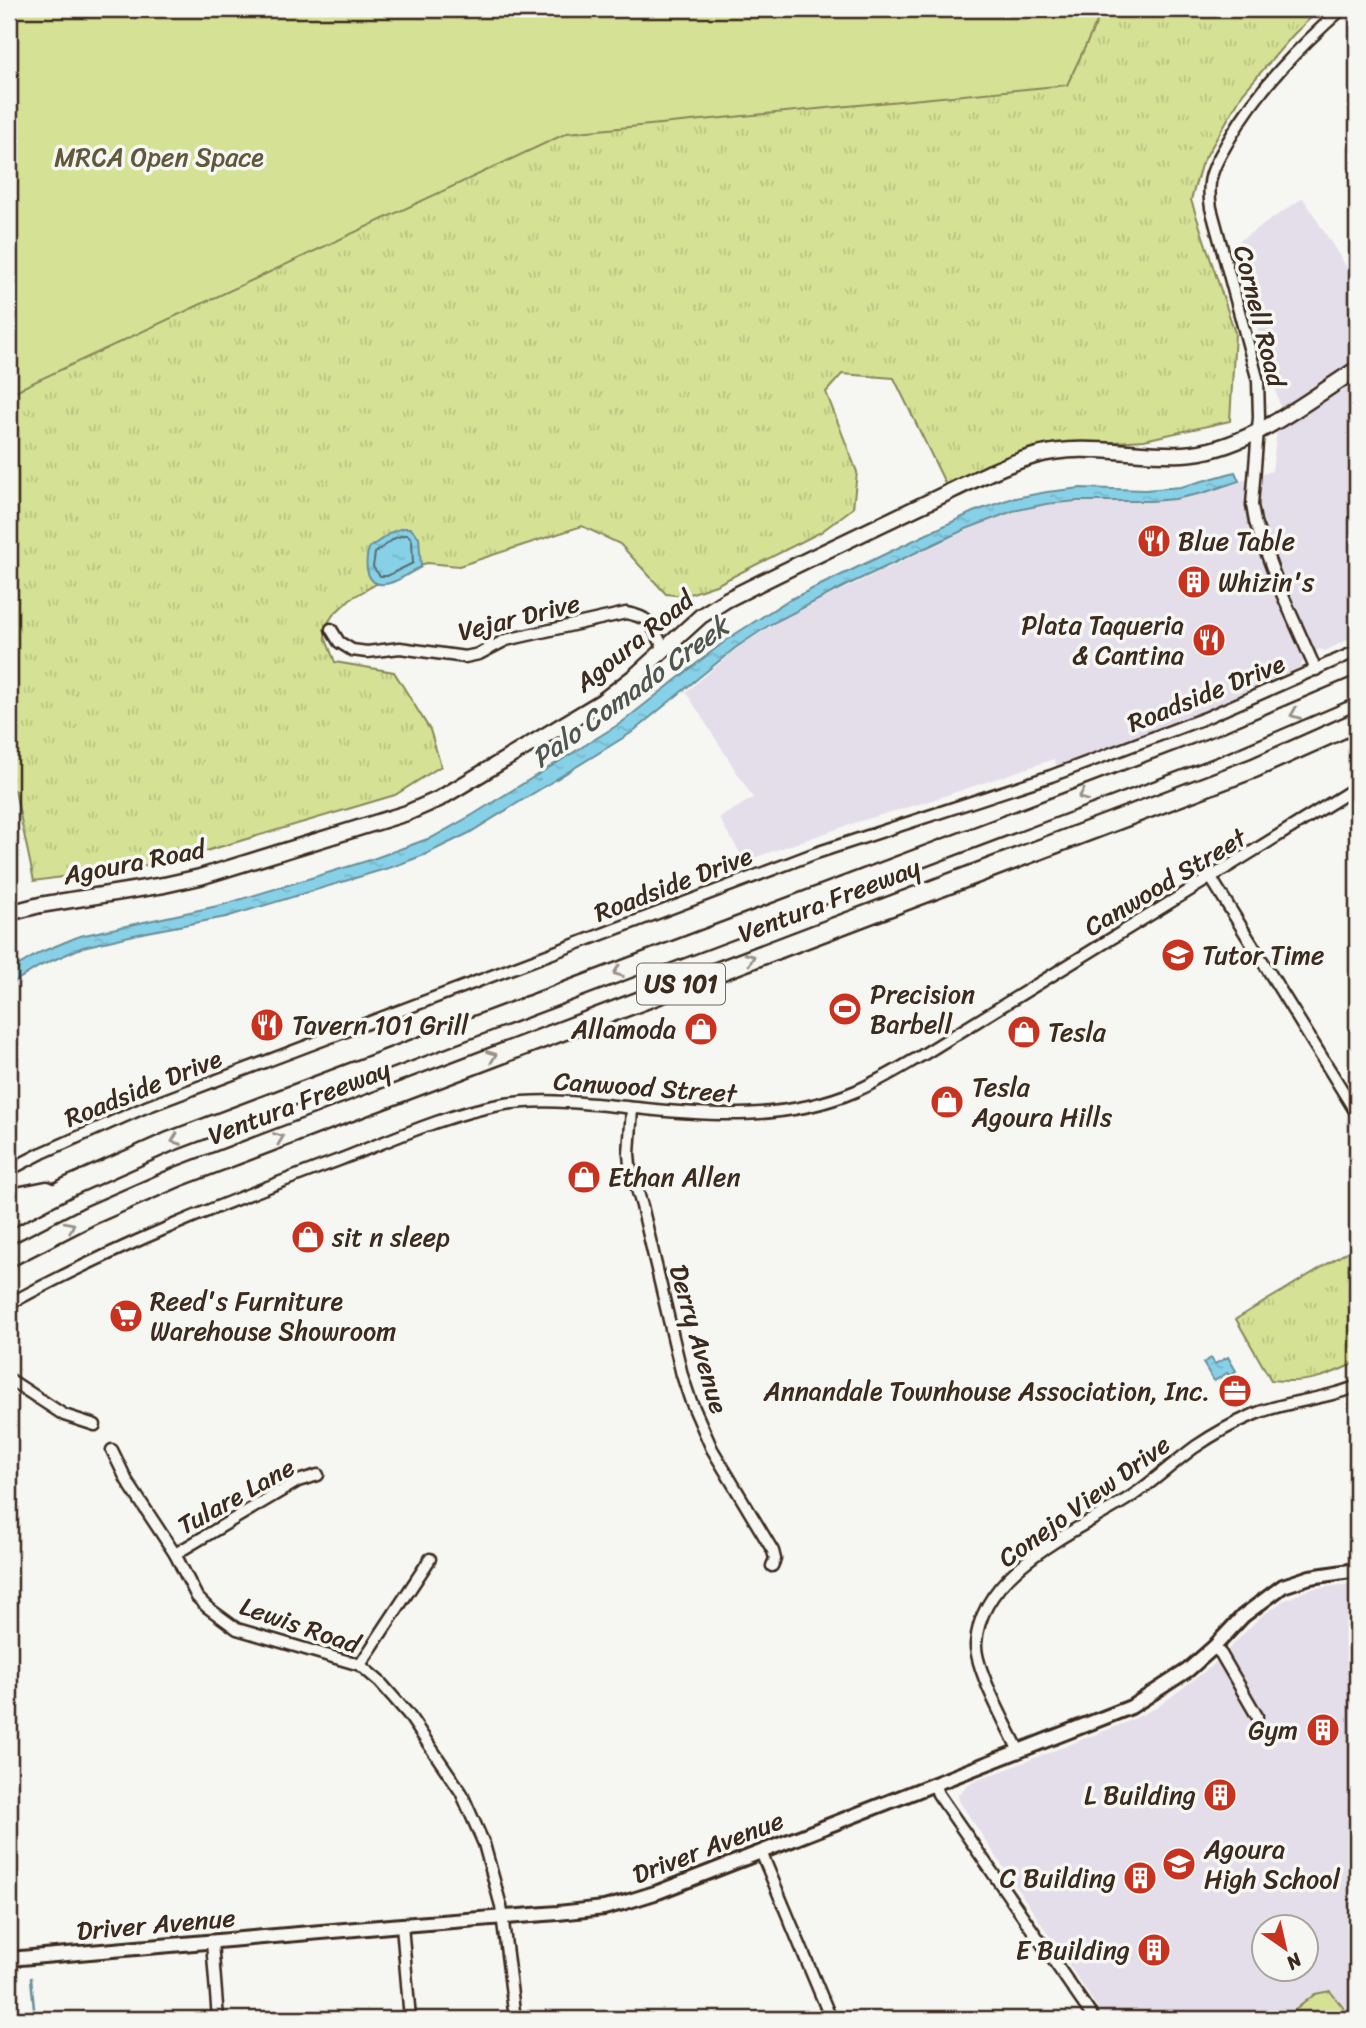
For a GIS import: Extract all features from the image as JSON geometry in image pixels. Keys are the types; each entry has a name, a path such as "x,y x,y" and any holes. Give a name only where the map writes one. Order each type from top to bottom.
{"highway":[{"name":"Ventura Freeway","path":"9,1219 68,1187 169,1142 1219,745 1357,687"},
{"name":"Ventura Freeway","path":"9,1256 91,1215 180,1176 1254,768 1357,722"},
{"path":"9,1203 22,1196 68,1187"}],"main road":[{"name":"Agoura Road","path":"9,913 40,905 200,877 407,813 439,799 601,702 701,616 726,600 1010,464 1072,450 1159,454 1204,452 1237,442 1258,431 1357,369"}],"street":[{"name":"Cornell Road","path":"1316,670 1279,587 1255,522 1252,505 1260,398 1255,365 1211,208 1210,183 1218,158 1242,117 1299,48 1342,9"},
{"name":"Vejar Drive","path":"331,629 339,642 352,650 367,652 400,648 465,657 479,654 506,640 626,612 641,615 651,623 664,649"},
{"name":"Roadside Drive","path":"9,1170 157,1103 803,858 1051,776 1205,718 1357,651"},
{"name":"Canwood Street","path":"9,1304 67,1273 215,1206 461,1114 499,1105 557,1100 703,1115 761,1114 805,1107 854,1092 921,1056 1357,787"},
{"path":"1212,878 1357,1114"},
{"name":"Derry Avenue","path":"632,1108 628,1154 630,1165 682,1375 712,1449 773,1551 775,1559 772,1566"},
{"path":"9,1379 64,1415 94,1424"},
{"name":"Conejo View Drive","path":"1019,1751 979,1664 976,1646 978,1626 985,1610 1017,1570 1050,1545 1131,1496 1217,1432 1257,1413 1357,1386"},
{"name":"Lewis Road","path":"112,1450 127,1481 175,1554 197,1597 229,1625 360,1665 380,1682 403,1708 461,1792 484,1844 503,1917 514,2019"},
{"name":"Tulare Lane","path":"175,1554 298,1481 318,1475"},
{"path":"360,1665 430,1559"},
{"name":"Driver Avenue","path":"9,1959 578,1911 626,1902 658,1892 1130,1707 1188,1670 1243,1616 1283,1586 1310,1577 1357,1570"},
{"path":"1214,1647 1221,1654 1257,1716"},
{"path":"934,1784 945,1805 1094,2019"},
{"path":"761,1852 831,2019"},
{"path":"402,1925 410,2019"},
{"path":"212,1942 218,2019"}],"shaded area":[{"path":"1303,198 1357,284 1357,635 1325,651 1320,649 1315,652 1316,656 1302,663 1301,667 1199,713 1057,767 1054,759 745,861 719,818 753,798 686,692 737,648 787,616 976,526 1010,513 1043,505 1190,497 1272,471 1280,406 1233,245"},
{"name":"Agoura High School","path":"1357,1583 1357,2019 1105,2019 959,1801 958,1795 968,1784 1127,1722 1159,1706 1213,1665 1259,1618 1283,1601 1310,1589"}],"green space":[{"path":"9,9 1320,9 1293,35 1243,93 1201,165 1191,200 1235,333 1230,421 1144,440 1043,447 946,485 894,378 842,374 826,392 857,472 853,508 821,532 716,585 684,596 666,594 620,544 582,526 459,566 427,563 401,570 350,599 333,615 326,626 325,637 335,662 394,672 430,730 441,766 395,795 169,862 34,881 15,791 9,788"},
{"name":"MRCA Open Space","path":"9,9 1103,9 1067,85 567,133 9,394"},
{"path":"1357,1246 1357,1362 1316,1378 1271,1380 1236,1319"},
{"path":"1330,1991 1352,2019 1284,2019 1315,1994"}],"water":[{"path":"1235,472 1239,481 1175,499 1046,504 1013,511 966,529 771,624 735,648 631,733 469,833 424,855 226,917 83,947 40,966 9,985 9,971 41,952 80,936 222,905 370,860 433,837 621,723 729,638 787,601 973,512 1010,499 1047,492 1081,488 1145,490 1181,487"},
{"path":"410,528 419,537 421,567 390,583 375,583 368,574 369,548 392,532"},
{"path":"1228,1357 1236,1371 1214,1381 1203,1363 1211,1358 1215,1364"}],"waterway":[{"path":"31,1978 35,2019"}],"place":[{"name":"Blue Table","path":"1154,541"},
{"name":"Whizin's","path":"1194,582"},
{"name":"Plata Taqueria & Cantina","path":"1209,640"},
{"name":"Tutor Time","path":"1178,955"},
{"name":"Precision Barbell","path":"845,1009"},
{"name":"Tavern 101 Grill","path":"267,1025"},
{"name":"Allamoda","path":"701,1029"},
{"name":"Tesla","path":"1024,1032"},
{"name":"Tesla Agoura Hills","path":"947,1102"},
{"name":"Ethan Allen","path":"584,1177"},
{"name":"sit n sleep","path":"308,1237"},
{"name":"Reed's Furniture Warehouse Showroom","path":"126,1316"},
{"name":"Annandale Townhouse Association, Inc.","path":"1235,1391"},
{"name":"Gym","path":"1323,1730"},
{"name":"L Building","path":"1220,1795"},
{"name":"Agoura High School","path":"1179,1864"},
{"name":"C Building","path":"1140,1878"},
{"name":"E Building","path":"1154,1950"}],"water label":[{"name":"Palo Comado Creek","path":"630,692"}]}
